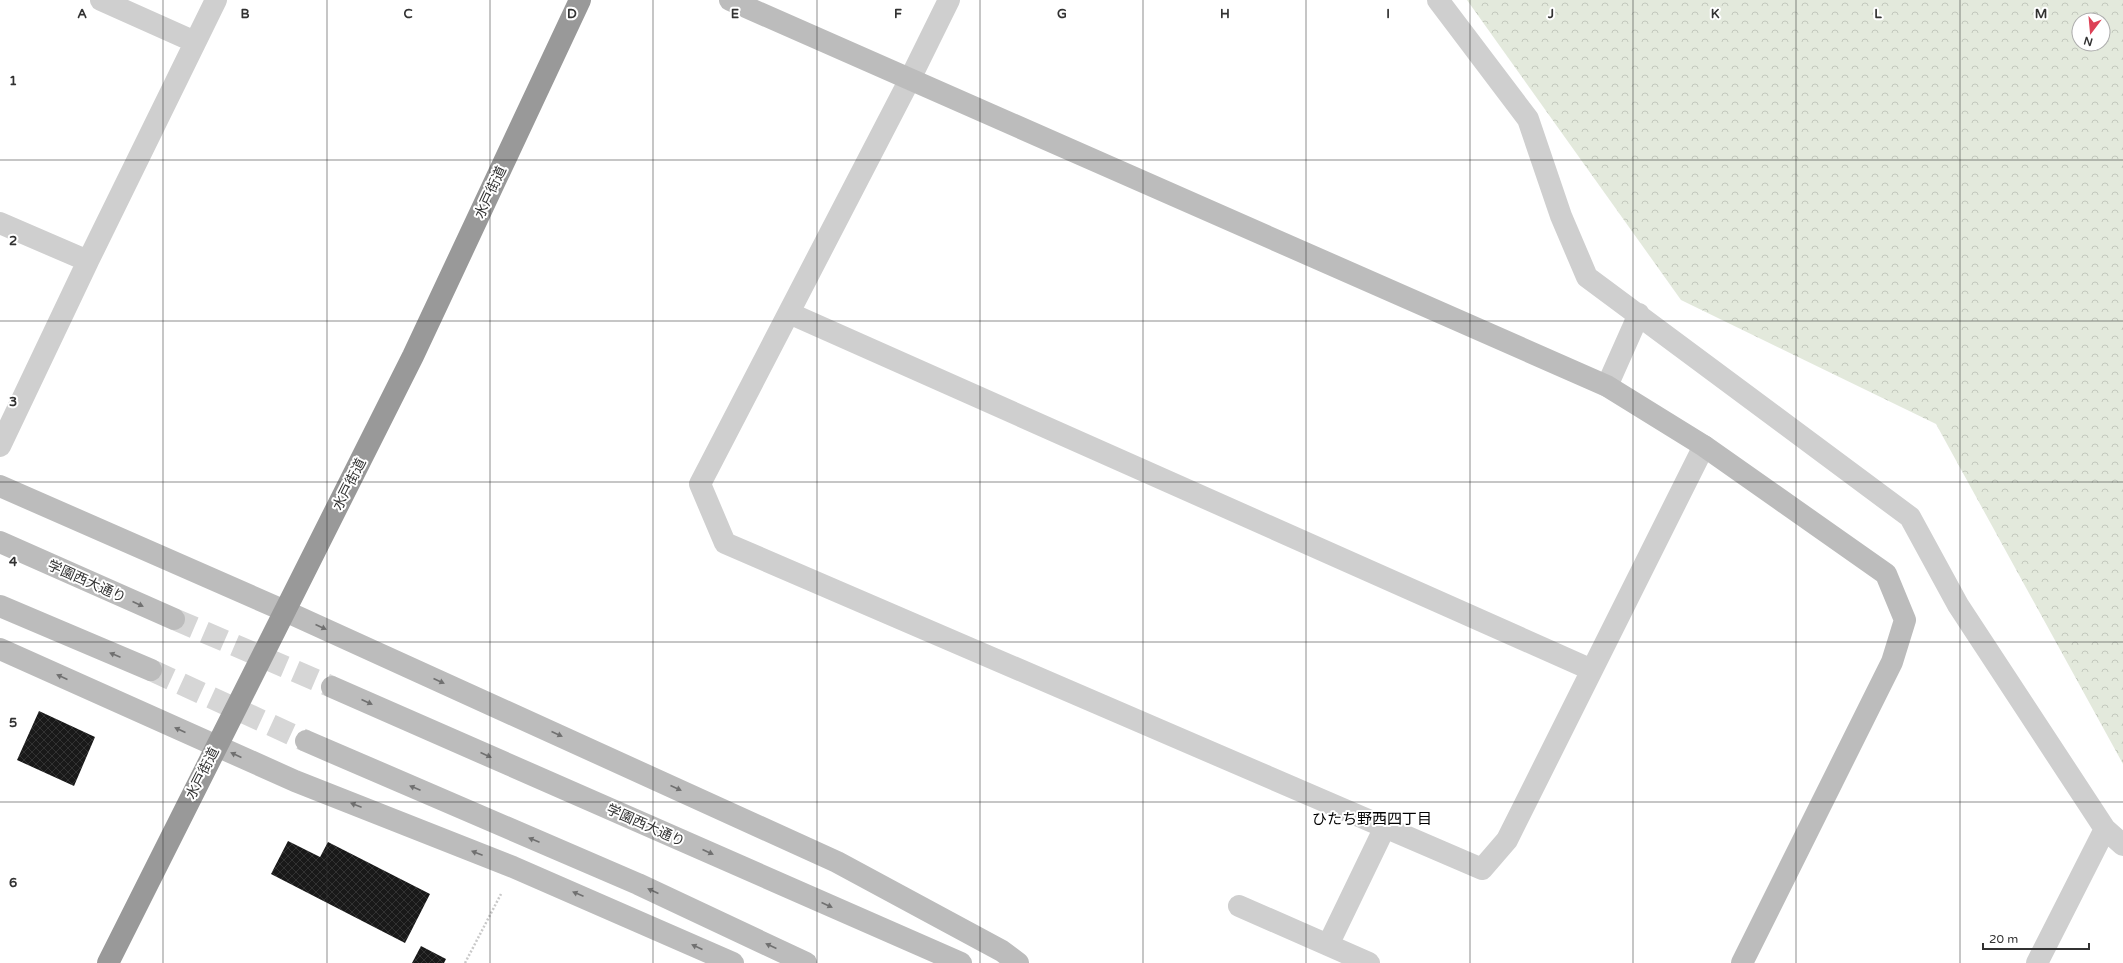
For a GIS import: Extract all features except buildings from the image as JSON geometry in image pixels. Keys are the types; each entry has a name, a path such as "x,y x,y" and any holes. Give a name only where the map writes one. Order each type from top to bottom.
{"highway":[{"name":"水戸街道","path":"108,963 216,746 414,356 580,0"}],"main road":[{"path":"730,0 1607,386 1704,446 1886,574 1905,620 1892,662 1742,963"},
{"path":"0,486 285,611 837,862 1002,951 1018,963"},
{"name":"学園西大通り","path":"0,542 174,619"},
{"path":"0,606 151,670"},
{"path":"0,649 294,781 514,867 733,963"},
{"name":"学園西大通り","path":"332,687 961,963"},
{"path":"306,741 638,884 806,963"}],"street":[{"path":"101,0 195,42"},
{"path":"0,446 88,261 216,0"},
{"path":"949,0 910,79 700,484 725,543 1482,869 1507,840 1704,446"},
{"path":"1438,0 1528,119 1562,216 1587,276 1910,517 1958,605 2105,829 2123,845"},
{"path":"0,223 88,261"},
{"path":"789,313 1592,670"},
{"path":"1607,386 1639,314"},
{"path":"1328,946 1385,827"},
{"path":"2037,963 2105,829"},
{"path":"1239,906 1369,963"}],"path":[{"path":"465,963 502,891"}],"green space":[{"path":"1467,0 2123,0 2123,764 1936,424 1681,300"}],"tunnel":[{"path":"174,619 332,687"},
{"path":"151,670 306,741"}],"district":[{"name":"ひたち野西四丁目","path":"1372,819"}]}
